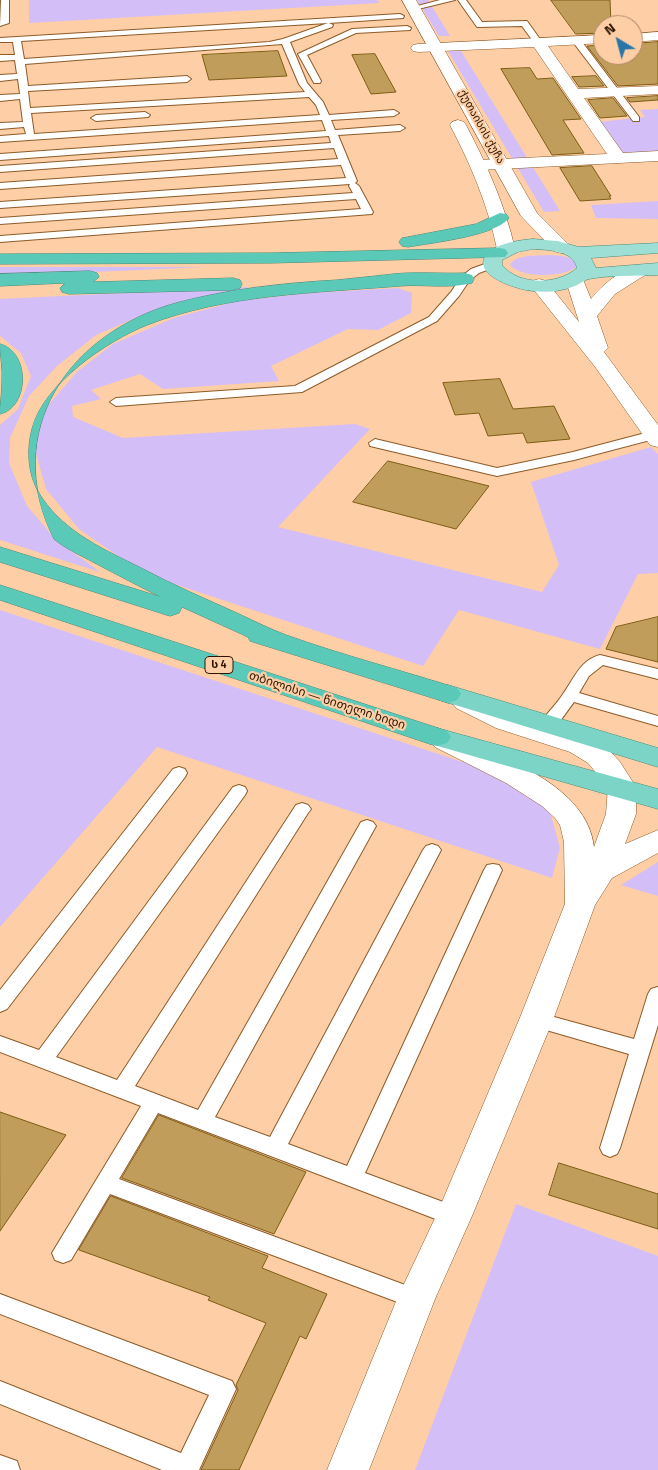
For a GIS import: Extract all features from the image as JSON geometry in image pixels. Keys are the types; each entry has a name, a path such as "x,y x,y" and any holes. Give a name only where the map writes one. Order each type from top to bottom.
{"highway":[{"path":"271,258 394,245 481,228 500,218"},
{"path":"0,259 271,258 499,261"},
{"path":"0,280 499,261"},
{"path":"0,291 81,287 464,279"},
{"path":"277,641 135,575 65,536 36,505 22,483 17,461 21,425 32,404 50,381 74,359 97,343 131,326 162,314 208,301 247,294 406,280"},
{"path":"0,350 13,371 13,388 0,408"},
{"path":"0,554 658,758"},
{"name":"თბილისი — წითელი ხიდი","path":"0,592 438,737 658,799"}],"main road":[{"path":"464,279 532,244 569,250 658,248"},
{"path":"569,250 587,263 587,269 579,277"},
{"path":"499,261 527,284 539,286 559,285 579,277 658,269"}],"street":[{"name":"ქუთაისის ქუჩა","path":"392,0 408,13 435,47 530,216 569,250"},
{"name":"ქუთაისის ქუჩა","path":"408,13 418,48 427,64"},
{"path":"643,37 658,36"},
{"path":"418,48 593,39"},
{"path":"538,42 618,158"},
{"path":"574,94 658,90"},
{"name":"ქუთაისის ქუჩა","path":"453,115 480,165 500,218 499,261"},
{"path":"480,165 658,156"},
{"path":"587,315 608,290 638,270"},
{"path":"579,277 587,315 603,364"},
{"path":"539,286 603,364 655,437"},
{"path":"348,1470 416,1299 454,1216 536,1020 580,904 601,870 621,814 622,788 598,756 580,746 506,722 448,694"},
{"path":"438,737 496,766 561,806 573,822 579,845 580,904"},
{"path":"601,870 658,840"}],"lane":[{"path":"317,82 302,54 355,31 451,0"},
{"path":"462,0 480,25 524,23 538,42"},
{"path":"0,40 344,19 408,13"},
{"path":"0,58 20,59 269,44 285,41 344,19"},
{"path":"17,39 31,137"},
{"path":"576,40 636,119"},
{"path":"0,239 368,212 352,181 325,118 315,104 311,94 298,84 285,41"},
{"path":"0,78 22,76"},
{"path":"0,98 24,93 89,86 187,79"},
{"path":"89,86 100,133"},
{"path":"27,111 311,94"},
{"path":"0,140 394,113"},
{"path":"96,118 155,114"},
{"path":"0,126 28,124"},
{"path":"0,156 400,128"},
{"path":"0,169 337,145"},
{"path":"0,186 344,162"},
{"path":"0,205 352,181"},
{"path":"0,221 359,196"},
{"path":"116,402 298,389 432,319 454,294 464,279"},
{"path":"375,443 496,472 655,437"},
{"path":"547,725 570,696 583,673 600,660 658,674"},
{"path":"570,696 658,721"},
{"path":"0,1004 179,773"},
{"path":"43,1060 239,791"},
{"path":"122,1090 302,809"},
{"path":"203,1120 367,826"},
{"path":"275,1148 432,850"},
{"path":"353,1177 493,870"},
{"path":"610,1148 658,994"},
{"path":"536,1020 641,1049"},
{"path":"0,1044 454,1216"},
{"path":"63,1253 154,1102"},
{"path":"105,1183 416,1299"},
{"path":"0,1304 224,1389 187,1469 0,1392"},
{"path":"0,1467 8,1470"}],"shaded area":[{"path":"29,0 377,0 379,3 29,23"},
{"path":"417,0 428,0 450,36 439,36"},
{"path":"448,51 461,51 560,211 544,212"},
{"path":"658,109 658,152 620,154 598,122 645,117 640,110"},
{"path":"658,201 658,219 596,218 591,205"},
{"path":"549,255 573,259 578,265 565,272 544,275 522,272 510,264 523,257"},
{"path":"0,267 206,267 0,276"},
{"path":"249,287 236,292 189,301 145,314 96,335 57,366 29,396 10,438 9,463 27,506 56,540 100,572 0,540 0,425 18,409 31,376 21,353 0,336 0,299"},
{"path":"398,288 412,293 411,313 378,330 348,329 271,366 279,381 163,389 140,374 91,390 101,399 72,406 73,417 123,438 355,424 370,429 278,527 542,592 559,565 531,482 651,447 658,454 658,573 638,574 600,649 459,610 423,666 171,583 125,561 79,529 46,489 34,446 45,409 77,372 113,344 174,318 237,301 309,293"},
{"path":"0,610 487,770 549,808 560,848 552,878 157,747 0,927"},
{"path":"658,862 658,896 621,885"},
{"path":"516,1204 658,1256 658,1470 415,1470"}],"building":[{"path":"551,0 610,0 611,15 593,15 593,33 576,34"},
{"path":"658,42 658,84 618,86 602,65 643,65 643,43"},
{"path":"587,46 593,46 593,54"},
{"path":"278,51 287,76 209,80 202,55"},
{"path":"375,54 396,92 371,94 352,55"},
{"path":"530,68 537,79 553,78 581,119 563,120 584,153 552,155 501,69"},
{"path":"596,76 604,86 579,87 572,77"},
{"path":"658,96 658,100 630,102 627,98"},
{"path":"613,98 627,116 600,118 588,100"},
{"path":"592,166 611,199 580,201 560,168"},
{"path":"500,379 513,409 554,406 570,439 527,443 523,433 488,436 479,413 455,415 443,383"},
{"path":"388,461 489,486 456,529 353,502"},
{"path":"658,617 658,662 606,649 616,627"},
{"path":"0,1112 66,1135 0,1231"},
{"path":"159,1115 306,1172 274,1234 122,1178"},
{"path":"559,1163 658,1194 658,1229 549,1195"},
{"path":"111,1196 268,1256 262,1268 327,1294 306,1339 300,1336 239,1470 201,1470 238,1390 236,1385 266,1323 208,1300 210,1297 79,1250"}]}
